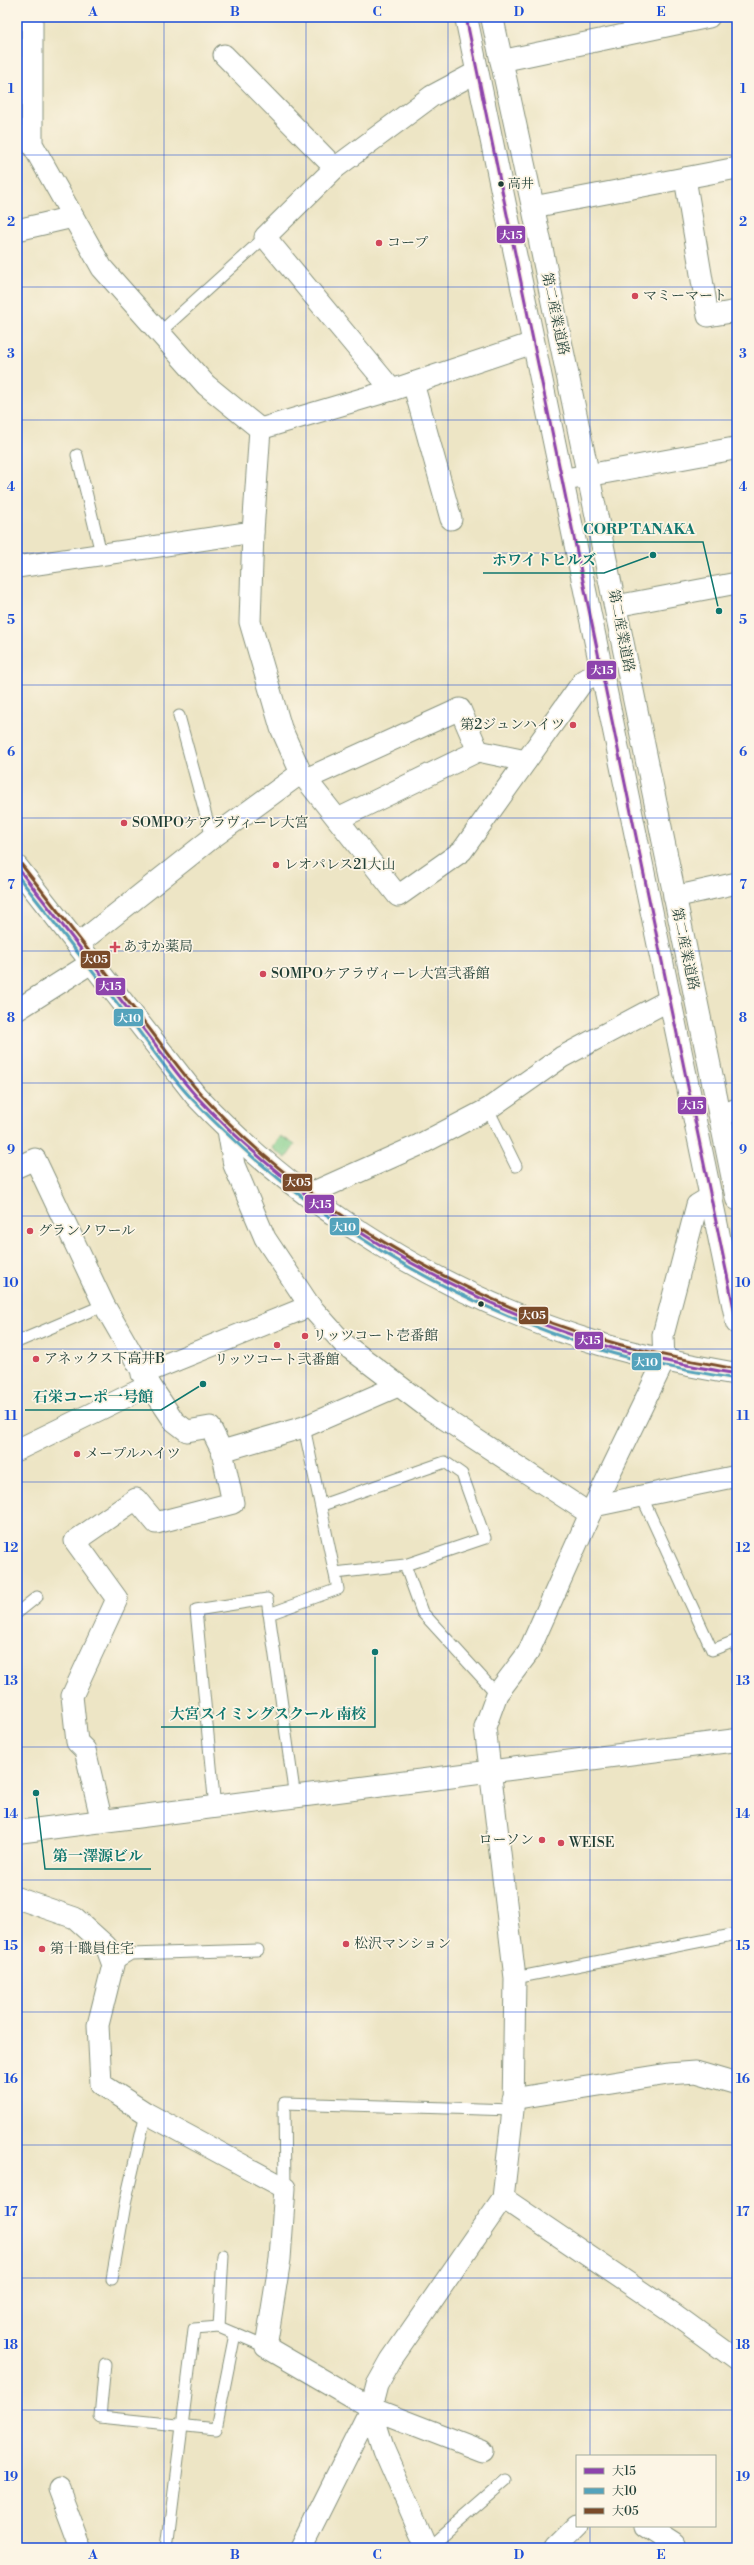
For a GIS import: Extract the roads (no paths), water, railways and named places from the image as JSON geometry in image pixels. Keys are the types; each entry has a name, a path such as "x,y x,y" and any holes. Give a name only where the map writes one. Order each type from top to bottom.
{"main road":[{"name":"第二産業道路","path":"466,17 712,1196 737,1323"},
{"name":"第二産業道路","path":"492,17 616,606 674,897 728,1113 737,1199"},
{"path":"563,480 737,448"},
{"path":"17,867 161,1054 228,1130 307,1195 379,1246 454,1285 532,1320 600,1344 664,1361 737,1374"},
{"path":"17,1832 295,1798 491,1771 737,1740"}],"street":[{"path":"32,17 25,146 73,217 102,268 206,385 260,429"},
{"path":"501,61 637,24 709,17"},
{"path":"224,55 335,168"},
{"path":"392,390 265,237 335,168 432,96 477,72"},
{"path":"533,207 737,168"},
{"path":"684,178 708,316 737,311"},
{"path":"17,230 73,217"},
{"path":"260,429 392,390 533,343"},
{"path":"413,383 451,518"},
{"path":"260,429 252,532 250,622 281,728 304,776 398,896 462,851 584,680 603,672"},
{"path":"17,567 101,553 252,532"},
{"path":"616,606 737,583"},
{"path":"77,945 212,838 304,776 460,709 478,751"},
{"path":"338,819 478,751 526,761"},
{"path":"674,897 737,883"},
{"path":"17,1010 91,963"},
{"path":"307,1195 419,1145 488,1109 562,1057 671,999"},
{"path":"228,1130 234,1165 265,1238 310,1306 344,1344 398,1386 592,1510 641,1495 737,1476"},
{"path":"17,1167 36,1159 104,1306 146,1380 174,1421 187,1431 210,1427 222,1451 233,1502 156,1523 136,1499 75,1541 117,1599 72,1696 77,1742 85,1750 102,1822"},
{"path":"301,2548 371,2408 376,2385 391,2360 503,2198 513,2104 514,1978 486,1727 497,1694 528,1653 592,1510 664,1361 663,1335 697,1205 712,1196"},
{"path":"17,1450 146,1380 310,1306"},
{"path":"222,1451 304,1427 398,1386"},
{"path":"17,1898 75,1918 106,1946 114,1965 98,2025 101,2084 146,2113 285,2188 280,2259 266,2347 371,2408 482,2450"},
{"path":"513,2104 668,2074 696,2072 737,2084"},
{"path":"503,2198 674,2314 737,2360"},
{"path":"371,2408 384,2450 428,2548"},
{"path":"59,2488 81,2548"},
{"path":"555,2548 576,2527"},
{"path":"648,2527 673,2544 671,2548"}],"lane":[{"path":"160,333 265,237"},
{"path":"77,455 101,553"},
{"path":"179,716 212,838"},
{"path":"488,1109 516,1166"},
{"path":"17,1342 104,1306"},
{"path":"269,1614 338,1589 322,1504 304,1427"},
{"path":"322,1504 445,1462 462,1474 485,1538 404,1565 335,1573"},
{"path":"641,1495 712,1650 735,1641 737,1649"},
{"path":"404,1565 422,1612 497,1694"},
{"path":"17,1613 36,1597"},
{"path":"215,1808 196,1610 267,1599 295,1798"},
{"path":"514,1978 737,1934"},
{"path":"114,1965 131,1954 258,1950"},
{"path":"285,2188 284,2103 513,2104"},
{"path":"112,2279 126,2199 146,2113"},
{"path":"219,2327 223,2255"},
{"path":"167,2548 194,2328 219,2327 266,2347"},
{"path":"105,2364 100,2417 216,2429 235,2334"},
{"path":"428,2548 506,2480"}],"place":[{"name":"高井","path":"501,184"},
{"name":"コープ","path":"379,243"},
{"name":"マミーマート","path":"635,296"},
{"name":"ホワイトヒルズ","path":"653,555"},
{"name":"CORP TANAKA","path":"719,611"},
{"name":"第2ジュンハイツ","path":"573,725"},
{"name":"SOMPOケアラヴィーレ大宮","path":"124,823"},
{"name":"レオパレス21大山","path":"276,865"},
{"name":"あすか薬局","path":"115,947"},
{"name":"SOMPOケアラヴィーレ大宮弐番館","path":"263,974"},
{"name":"グランノワール","path":"30,1231"},
{"name":"リッツコート壱番館","path":"305,1336"},
{"name":"リッツコート弐番館","path":"277,1345"},
{"name":"アネックス下高井B","path":"36,1359"},
{"name":"石栄コーポ一号館","path":"203,1384"},
{"name":"メープルハイツ","path":"77,1454"},
{"name":"大宮スイミングスクール 南校","path":"375,1652"},
{"name":"第一澤源ビル","path":"36,1793"},
{"name":"ローソン","path":"542,1840"},
{"name":"WEISE","path":"561,1843"},
{"name":"松沢マンション","path":"346,1944"},
{"name":"第十職員住宅","path":"42,1949"}]}
